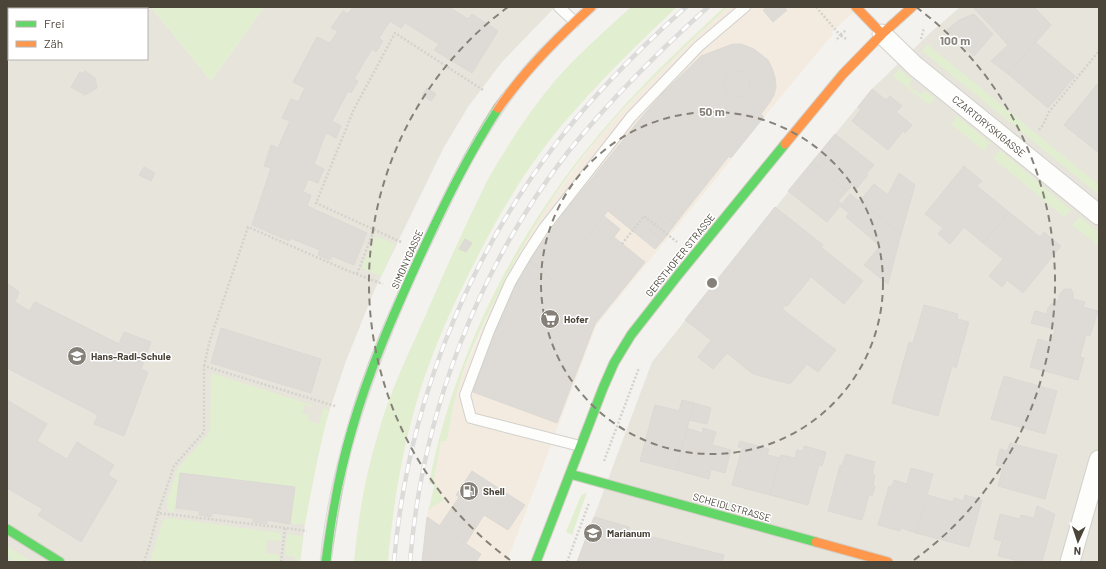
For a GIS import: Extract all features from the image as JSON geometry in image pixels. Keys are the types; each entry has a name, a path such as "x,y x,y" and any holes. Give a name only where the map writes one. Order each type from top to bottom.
{"street":[{"name":"SIMONYGASSE","path":"326,562 329,535 341,469 356,414 398,305 440,212 489,122 504,101 521,79 557,40 591,7"},
{"name":"GERSTHOFER STRASSE","path":"536,562 580,446 614,363 639,324 830,90 882,34 912,7"},
{"path":"857,8 882,34"},
{"name":"CZARTORYSKIGASSE","path":"882,34 915,66 1099,215"},
{"path":"1070,562 1099,460"},
{"name":"SCHEIDLSTRASSE","path":"570,474 888,562"},
{"path":"7,529 60,562"}],"lane":[{"path":"558,7 575,22"},
{"path":"580,446 471,418 465,395 500,305 527,254 544,228 631,117 698,46 745,7"}],"path":[{"path":"816,7 840,35 836,41"},
{"path":"921,39 924,28"},
{"path":"402,242 316,203 354,109 395,33 485,91"},
{"path":"1039,130 1049,112 1099,51"},
{"path":"622,244 644,216 694,256"},
{"path":"144,562 150,547 158,513 174,466 204,432 204,366 210,340 248,227 383,284 386,277"},
{"path":"357,274 374,230"},
{"path":"603,465 642,361"},
{"path":"204,366 356,414"},
{"path":"566,562 589,500"},
{"path":"158,513 285,528 329,535"},
{"path":"281,562 285,528"}],"shaded area":[{"path":"7,7 151,7 211,81 264,7 555,7 502,62 468,107 443,149 375,289 346,361 326,421 308,501 300,562 7,562"},
{"path":"728,7 859,7 832,32 833,34 731,157 730,161 596,326 507,562 422,562 428,510 444,500 434,480 441,441 447,441 461,379 507,273 547,206 597,139 671,60"},
{"path":"960,7 1099,7 1099,562 577,562 652,362 872,89 930,33"}],"green space":[{"path":"151,7 264,7 211,81"},
{"path":"631,7 677,7 618,64 562,125 529,168 491,230 456,300 432,356 419,394 399,477 388,562 354,562 366,482 373,450 387,404 447,267 487,181 521,126 550,87 577,57"},
{"path":"724,7 728,7 661,71 598,138 567,177 527,239 489,313 464,370 456,394 447,441 441,441 434,480 444,500 428,510 434,486 432,483 429,484 441,433 456,383 475,335 497,287 523,241 551,197 582,156 615,116 682,47"},
{"path":"927,44 1099,185 1099,195 922,51"},
{"path":"899,69 912,80 908,85 921,95 925,91 935,98 929,105 893,76"},
{"path":"957,116 990,143 984,151 951,124"},
{"path":"1000,150 1071,210 1064,217 993,158"},
{"path":"1080,217 1099,232 1099,246 1072,225"},
{"path":"376,236 395,244 382,275 380,276 362,268"},
{"path":"211,373 312,405 312,407 305,405 302,413 309,416 308,420 319,424 323,408 329,410 319,451 305,524 290,524 295,487 180,473 174,512 170,512 167,509 167,501 178,468 210,432"},
{"path":"587,492 572,535 566,532 580,498"},
{"path":"169,518 281,533 281,541 267,540 266,553 279,555 279,562 150,562 163,520"},
{"path":"287,534 303,536 300,562 295,562 295,557 285,556"},
{"path":"7,546 33,562 15,562 7,557"}],"building":[{"path":"353,7 449,7 468,19 472,14 498,31 472,73 434,50 439,44 405,23 401,28 390,21 379,38 383,41 376,52 372,49 354,79 358,81 351,93 348,91 332,121 341,126 336,138 326,133 314,164 324,169 318,183 308,179 303,192 311,195 307,206 367,233 354,265 332,256 330,260 318,255 320,250 290,238 289,241 252,225 271,168 264,166 271,145 278,148 290,121 282,118 291,99 298,102 305,88 293,82 317,37 330,43 338,31 331,28 343,11 348,14"},
{"path":"767,7 784,7 787,10 773,22 763,10"},
{"path":"973,7 1034,7 1051,25 1008,74 991,61 1008,45"},
{"path":"974,14 993,34 974,56 947,30 959,20"},
{"path":"1035,42 1075,76 1048,108 1008,74"},
{"path":"733,44 741,44 754,49 768,60 775,77 776,87 774,95 761,114 764,117 731,158 729,156 675,224 663,214 650,230 663,240 655,249 608,211 552,279 529,261 563,214 662,94 701,56"},
{"path":"85,71 95,78 97,88 85,95 71,87 80,72 83,74"},
{"path":"737,71 746,75 750,84 746,93 737,97 728,93 724,84 728,75"},
{"path":"1099,82 1099,153 1064,125"},
{"path":"427,88 436,94 431,101 422,95"},
{"path":"872,89 886,100 890,96 902,106 896,112 912,125 905,133 903,131 888,150 852,121 861,109 858,107"},
{"path":"835,134 874,165 856,189 852,185 847,191 812,162"},
{"path":"812,162 847,191 838,201 842,204 850,194 901,234 888,284 864,265 880,246 846,217 849,213 840,206 827,222 788,191"},
{"path":"964,166 982,181 977,186 1009,212 983,243 964,227 950,244 938,234 943,228 925,214"},
{"path":"144,167 155,173 151,181 139,175"},
{"path":"899,173 915,185 901,234 860,201 874,184 888,195"},
{"path":"775,207 823,245 821,247 863,281 844,304 811,277 787,306 785,305 782,309 836,350 818,372 807,364 790,384 753,374 727,353 713,369 698,357 711,340 685,320"},
{"path":"1009,212 1040,237 1044,232 1061,246 1023,293 1007,280 1002,287 989,276 1003,259 983,243"},
{"path":"663,214 675,224 663,240 650,230"},
{"name":"Hofer","path":"604,216 620,229 614,237 645,262 595,324 557,423 473,392 491,341 519,278 529,261 552,279"},
{"path":"465,239 472,243 466,252 459,249"},
{"name":"Hans-Radl-Schule","path":"7,283 19,292 15,302 29,311 35,302 119,344 124,332 151,342 141,369 148,372 124,436 94,424 98,415 7,368"},
{"path":"1064,289 1071,289 1073,299 1085,302 1083,307 1098,311 1090,336 1086,335 1080,357 1084,358 1078,380 1030,367 1038,339 1051,343 1055,329 1031,323 1035,311 1047,314 1048,308 1051,304 1059,300 1059,295"},
{"path":"924,305 958,314 957,319 969,322 956,368 952,366 938,416 892,403 909,342 913,343"},
{"path":"221,328 321,359 311,393 211,363"},
{"path":"1004,376 1057,391 1045,434 991,419"},
{"path":"7,400 47,424 37,441 67,459 77,442 114,465 108,475 117,481 81,542 38,515 43,509 7,488"},
{"path":"682,400 694,403 676,470 640,461 655,405 679,411"},
{"path":"694,403 711,408 707,424 689,420"},
{"path":"687,428 702,433 703,428 716,432 712,445 731,450 725,473 711,469 709,479 676,470"},
{"path":"740,441 769,449 767,455 780,458 770,495 732,485 742,448 738,447"},
{"path":"1010,443 1057,455 1045,499 998,486 1003,467 996,465 1000,449 1007,451"},
{"path":"804,446 826,452 822,466 819,465 808,505 770,495 781,455 795,458 797,450 803,451"},
{"path":"846,454 875,462 872,474 875,475 873,485 875,486 872,496 869,495 862,520 828,511 840,465 842,466"},
{"path":"911,468 933,474 916,533 901,528 900,531 878,525 889,486 892,486 894,480 907,484"},
{"path":"472,471 525,505 508,530 484,515 466,543 440,525 459,497 456,495"},
{"path":"180,473 295,487 290,524 267,520 267,524 253,522 253,518 212,513 211,517 199,515 199,511 176,508"},
{"path":"927,495 953,502 954,498 963,501 965,495 982,500 969,547 916,533"},
{"path":"1037,506 1055,514 1042,562 1023,562 998,556 1002,541 994,539 1000,514 1020,519 1021,515 1034,518"},
{"path":"427,517 481,554 476,562 422,562"},
{"path":"594,517 629,527 629,531 724,555 722,562 577,562"}],"tram line":[{"path":"320,562 325,522 333,483 342,445 354,407 381,332 424,236 471,144 499,100 514,79 538,51 584,7"},
{"path":"331,562 342,488 361,417 400,313 437,230 474,158 502,113 518,91 546,58 599,7"}],"railway":[{"path":"394,562 401,506 412,450 426,396 445,342 467,290 493,240 522,191 570,126 617,73 686,7"},
{"path":"410,562 417,507 427,452 441,399 459,346 481,294 507,245 536,197 568,152 584,133 635,77 708,7"}],"traffic: fast":[{"path":"326,562 339,480 351,432 365,386 402,296 448,197 487,125 498,108"},
{"path":"536,562 614,363 631,335 785,144"},
{"path":"570,474 816,542"},
{"path":"7,529 60,562"}],"traffic: slow":[{"path":"498,108 542,55 591,7"},
{"path":"856,7 882,34"},
{"path":"785,144 843,74 882,34 912,7"},
{"path":"816,542 888,562"}],"place":[{"name":"Hofer","path":"550,319"},
{"name":"Hans-Radl-Schule","path":"77,356"},
{"name":"Shell","path":"469,491"},
{"name":"Marianum","path":"593,533"}]}
